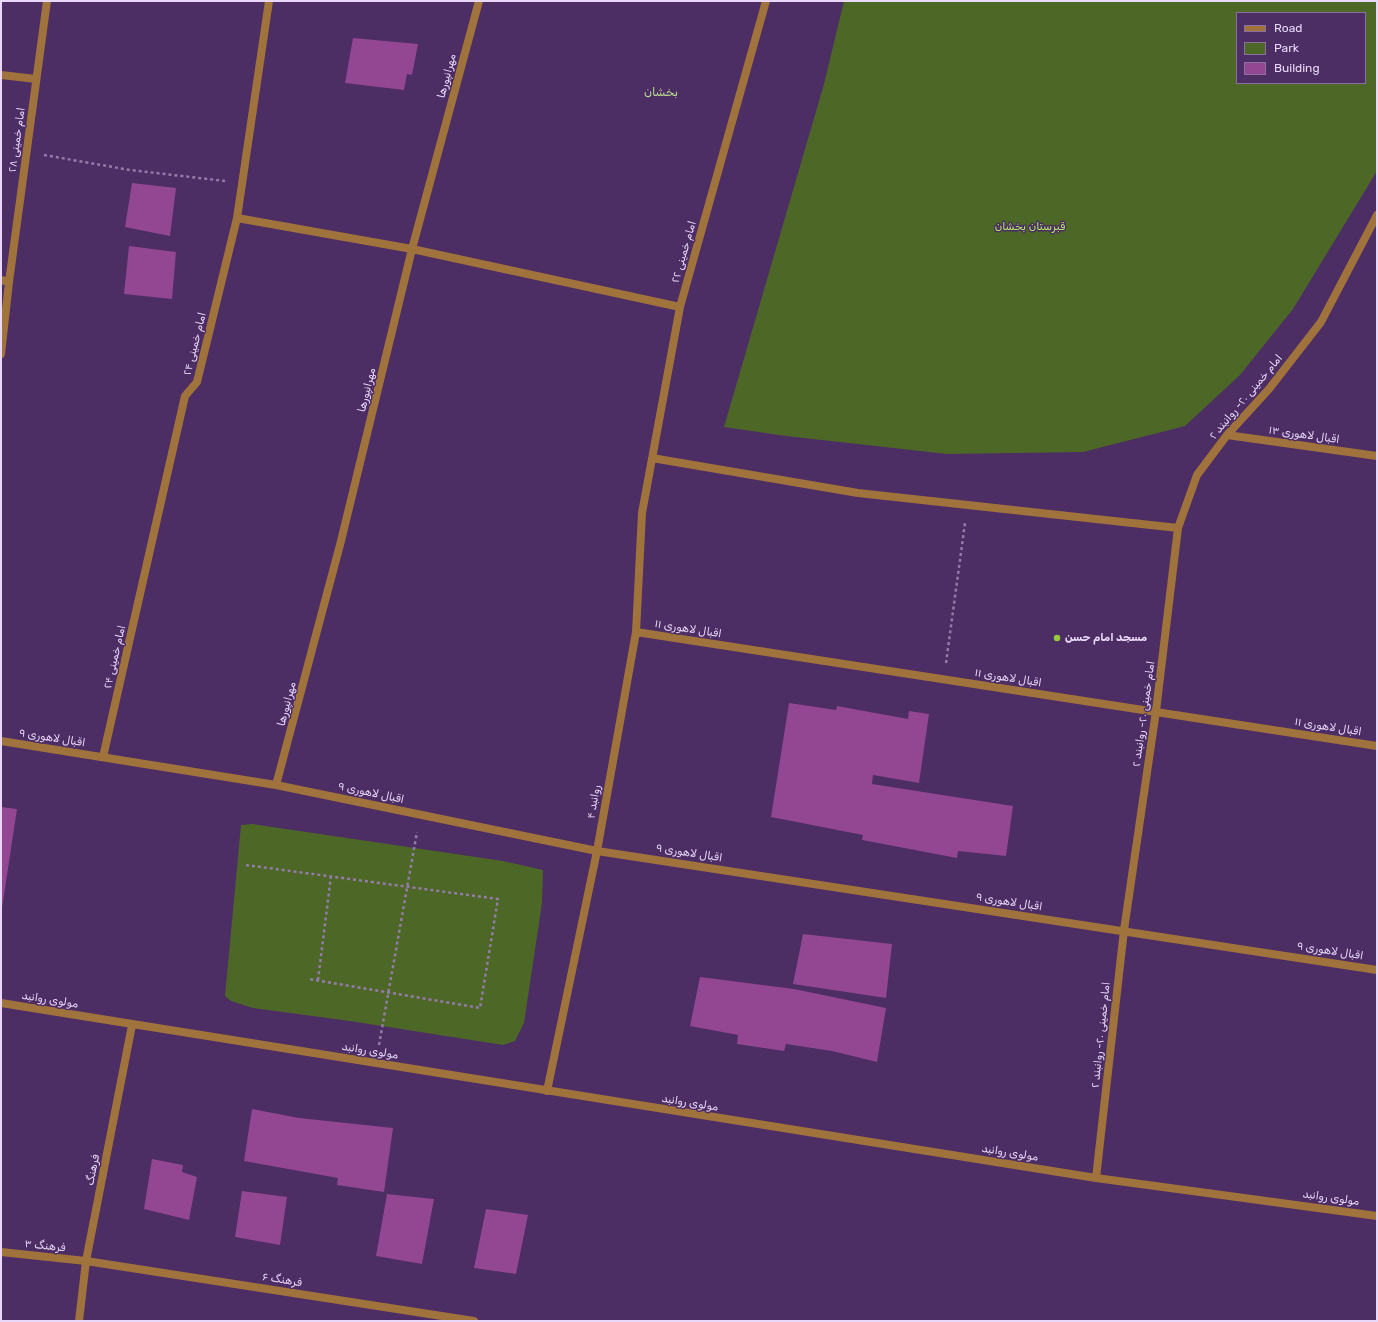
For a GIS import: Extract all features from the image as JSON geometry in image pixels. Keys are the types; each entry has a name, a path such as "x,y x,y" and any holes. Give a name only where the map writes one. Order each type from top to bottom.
{"street":[{"name":"امام خمینی ۲۸","path":"1,354 5,281 26,152 47,1"},
{"name":"امام خمینی ۲۴","path":"103,757 185,396 198,382 237,218 269,1"},
{"name":"مهرانپورها","path":"276,785 341,541 412,249 479,1"},
{"name":"امام خمینی ۲۲","path":"642,513 680,307 766,1"},
{"path":"1,75 36,79"},
{"name":"امام خمینی ۲۰- روانبند ۲","path":"1096,1178 1124,930 1156,711 1178,528 1198,475 1227,435 1269,389 1321,322 1374,228 1377,215"},
{"path":"237,218 412,249 680,307"},
{"name":"اقبال لاهوری ۱۳","path":"1227,435 1377,456"},
{"path":"652,458 858,493 1178,528"},
{"name":"روانبد ۴","path":"547,1091 597,851 636,632 642,513"},
{"name":"اقبال لاهوری ۱۱","path":"636,632 1377,746"},
{"name":"اقبال لاهوری ۹","path":"1,741 276,785 597,851 1124,930 1377,970"},
{"name":"مولوی روانبد","path":"1,1003 1096,1178 1377,1216"},
{"name":"فرهنگ","path":"78,1321 86,1261 132,1025"},
{"name":"فرهنگ ۳","path":"1,1252 86,1261"},
{"name":"فرهنگ ۶","path":"86,1261 474,1321"}],"path":[{"path":"26,152 130,170 242,183"},
{"path":"944,679 968,504"},
{"path":"376,1064 420,814"},
{"path":"246,865 498,899 480,1008 309,978"},
{"path":"318,980 331,876"}],"green space":[{"name":"قبرستان بخشان","path":"844,1 1377,1 1377,171 1293,309 1240,375 1185,426 1083,452 947,454 786,436 724,427 824,84"},
{"path":"252,824 503,861 543,870 542,903 524,1023 515,1041 503,1045 350,1021 253,1008 231,1001 225,996 241,825"}],"building":[{"path":"353,38 418,44 412,75 407,74 404,90 345,83"},
{"path":"132,183 176,188 170,236 125,227"},
{"path":"129,246 176,252 172,299 124,294"},
{"path":"789,703 836,710 837,706 908,719 909,711 929,714 919,783 873,775 872,784 1013,806 1006,856 958,851 957,858 862,840 863,835 771,817"},
{"path":"1,807 17,809 2,908 1,908"},
{"path":"803,934 892,944 886,998 793,984"},
{"path":"700,977 794,989 886,1008 877,1062 832,1051 786,1044 784,1051 737,1044 738,1035 690,1026"},
{"path":"252,1109 299,1118 393,1128 384,1192 337,1185 338,1178 244,1161"},
{"path":"152,1159 183,1165 182,1172 197,1177 189,1220 144,1209"},
{"path":"242,1191 287,1197 280,1245 235,1237"},
{"path":"387,1194 434,1199 422,1264 376,1256"},
{"path":"486,1209 528,1215 516,1274 474,1268"}],"place":[{"name":"مسجد امام حسن","path":"1057,638"}],"district":[{"name":"بخشان","path":"661,93"}]}
